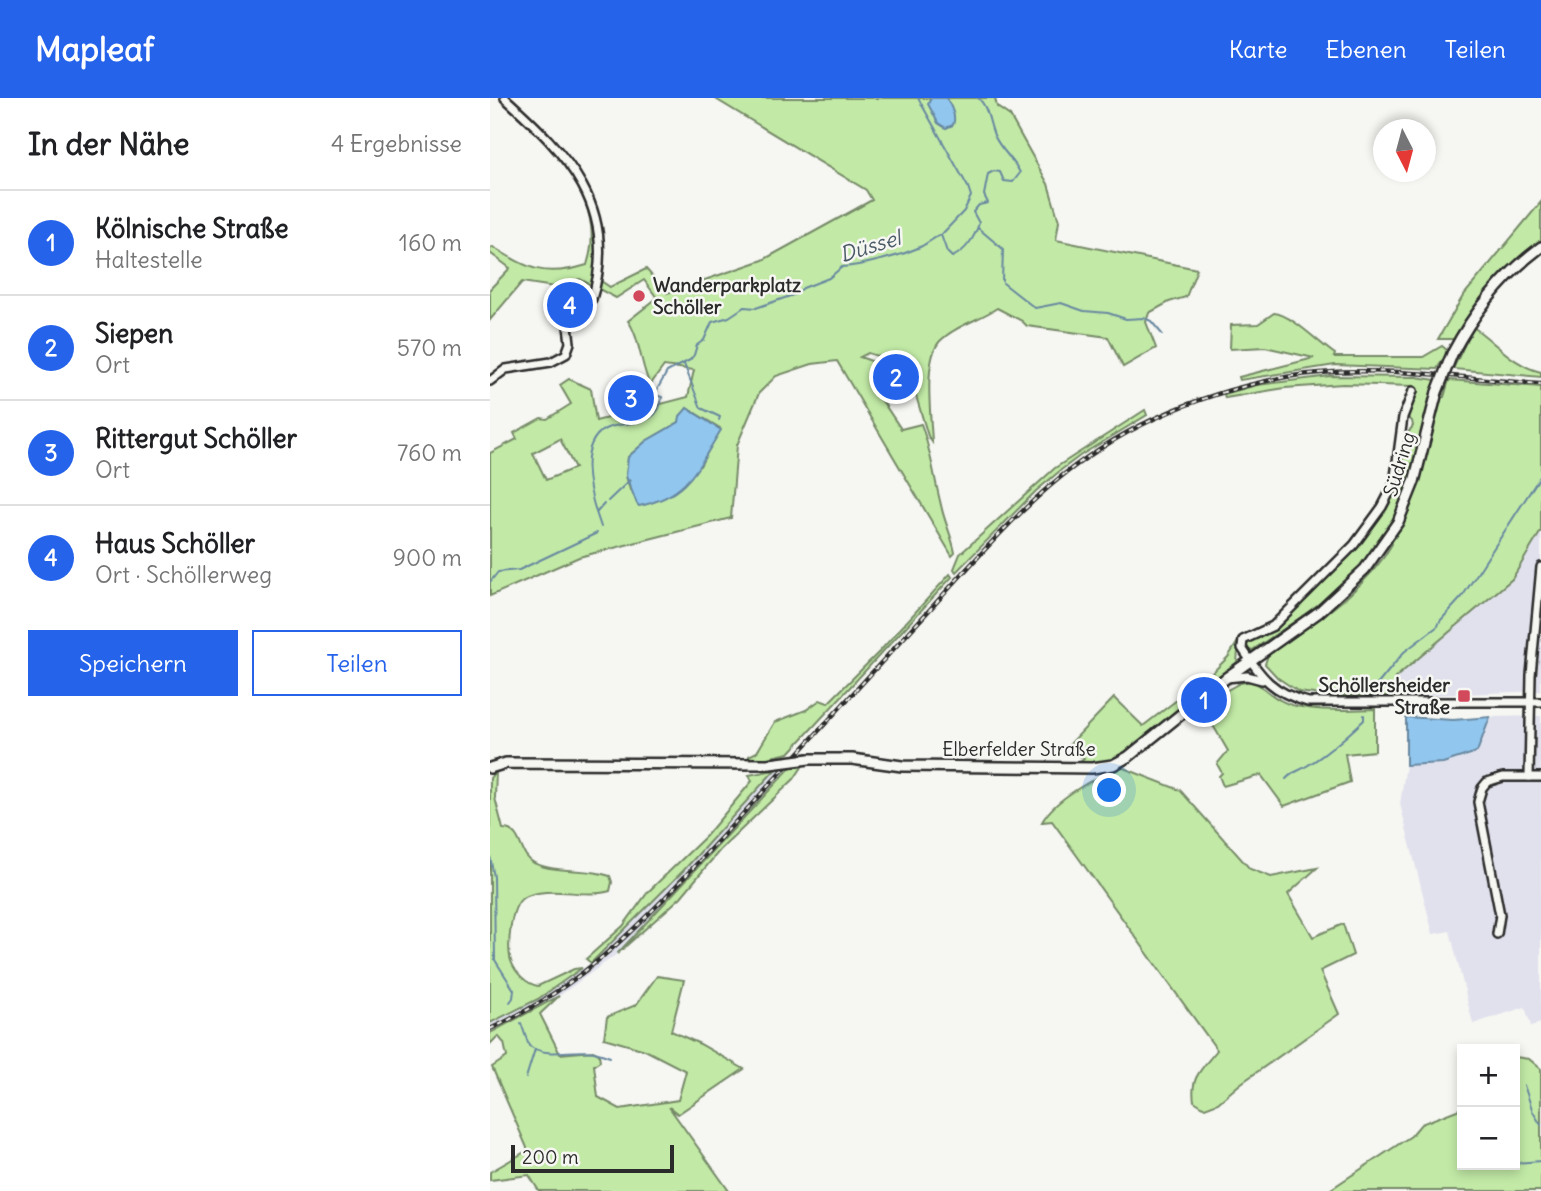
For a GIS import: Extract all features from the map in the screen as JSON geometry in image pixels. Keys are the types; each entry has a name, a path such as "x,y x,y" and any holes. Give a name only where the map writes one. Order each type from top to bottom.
{"main road":[{"name":"Südring","path":"1250,661 1318,612 1350,584 1379,551 1398,522 1414,482 1437,392 1452,354 1481,306 1518,266 1541,247"},
{"name":"Elberfelder Straße","path":"490,768 506,763 770,764 809,759 843,759 902,766 1105,767 1128,757 1250,661"}],"street":[{"path":"490,381 506,369 551,362 566,354 570,343 567,317 592,299 598,264 596,216 582,183 549,139 505,98"},
{"path":"1266,682 1242,648 1244,640 1273,626 1338,562 1368,527 1391,492 1403,417 1413,391"},
{"path":"1529,777 1530,702 1541,567"},
{"path":"1226,678 1247,676 1266,682 1285,695 1308,702 1541,702"},
{"path":"1497,934 1500,915 1480,816 1479,796 1487,782 1495,779 1541,777"}],"shaded area":[{"path":"1541,531 1541,691 1407,696 1395,678 1512,579"},
{"path":"1541,716 1541,1023 1531,1026 1525,1007 1473,1024 1450,931 1433,934 1400,804 1406,765 1443,763 1477,752 1490,717"},
{"path":"791,767 617,954 559,996 490,1033 490,1023 538,999 591,963 683,871 775,770"}],"green space":[{"path":"714,98 995,98 997,107 1010,116 1048,184 1059,221 1056,240 1197,269 1186,297 1169,302 1149,313 1146,322 1156,348 1123,367 1108,337 1027,326 997,308 953,331 940,341 931,361 929,389 932,442 911,379 898,368 896,362 868,353 860,357 877,363 889,393 879,396 901,429 921,424 942,511 954,547 955,553 952,556 837,361 812,364 776,376 759,393 737,445 731,518 579,557 490,596 490,453 517,439 514,433 541,418 547,419 571,404 560,385 569,379 591,389 596,421 688,397 694,370 664,366 650,385 635,334 628,321 657,298 644,280 616,298 580,279 554,287 522,282 490,320 490,289 510,268 490,253 490,248 493,247 527,266 548,271 587,265 592,236 590,218 581,189 583,188 595,225 596,250 602,254 601,281 610,287 646,269 667,293 763,260 872,200 866,190","holes":["687,408 720,428 700,466 630,490 626,476 628,457 646,441 679,422","560,439 575,468 546,480 533,453"]},
{"path":"1541,202 1541,244 1455,339 1438,339 1463,296"},
{"path":"1274,313 1289,318 1335,354 1334,357 1423,357 1442,346 1448,351 1437,369 1335,365 1240,380 1239,377 1314,358 1265,347 1230,349 1231,325 1258,324"},
{"path":"1473,327 1522,365 1541,372 1541,377 1453,369"},
{"path":"1330,376 1416,377 1436,380 1413,474 1402,505 1370,557 1328,597 1251,651 1245,648 1245,643 1273,628 1317,588 1347,558 1384,511 1396,487 1405,442 1413,426 1406,416 1417,389 1414,386 1343,384 1285,388 1225,398 1224,394 1257,385"},
{"path":"1449,380 1541,387 1541,531 1512,579 1395,678 1407,696 1321,695 1299,692 1278,678 1265,664 1268,655 1353,592 1381,561 1392,544 1391,539 1414,496 1440,397 1444,397"},
{"path":"1145,410 1147,415 1081,455 1036,491 956,572 954,569 960,554 1055,468"},
{"path":"950,574 952,577 789,753 748,762 749,756 757,752 775,722 806,710 820,700 828,703"},
{"path":"1239,640 1237,662 1115,760 1100,764 1078,763 1084,759 1067,747 1114,698 1143,726 1212,673 1228,657"},
{"path":"1252,681 1280,700 1301,707 1326,710 1375,709 1375,751 1345,754 1350,782 1284,806 1261,775 1223,786 1219,776 1222,773 1217,764 1228,751 1214,727 1197,707 1240,683"},
{"path":"791,767 802,767 794,779 720,850 681,897 617,954"},
{"path":"1121,767 1180,790 1250,869 1271,877 1317,868 1288,894 1313,937 1343,924 1353,955 1320,971 1339,1014 1240,1084 1218,1103 1205,1108 1194,1101 1194,1085 1199,1073 1217,1050 1052,821 1042,822 1066,797 1088,782"},
{"path":"775,770 683,871 591,963 586,959 623,926 648,892 706,836 752,781 749,775"},
{"path":"496,771 495,798 503,829 514,833 529,859 552,868 601,873 610,876 612,882 610,891 589,894 543,892 523,898 519,902 512,918 509,947 511,961 522,977 538,986 574,969 582,968 538,999 490,1023 490,778"},
{"path":"657,976 684,980 671,1031 744,1069 678,1114 669,1107 729,1191 539,1191 529,1175 490,1180 490,1172 528,1150 492,1067 507,1057 504,1043 498,1036 490,1044 490,1033 559,996 540,1014 560,1054 593,1051 599,1054 600,1061 594,1065 598,1097 620,1109 678,1100 686,1071 645,1050 604,1038 607,1017 636,1005"},
{"path":"1520,1058 1529,1059 1541,1069 1541,1191 1328,1191 1411,1136 1421,1124 1457,1110 1457,1170 1520,1170"}],"water":[{"path":"931,98 947,98 954,115 953,125 946,128 938,123 928,104"},
{"path":"687,408 721,430 698,468 681,488 656,501 639,506 626,476 628,457 646,441 679,422 680,416"},
{"path":"1406,717 1453,720 1490,717 1477,752 1443,763 1406,765"}],"waterway":[{"path":"918,98 971,196 964,211 942,234"},
{"name":"Düssel","path":"601,527 593,504 588,475 590,448 596,437 605,429 640,422 655,415 662,397 654,395 667,372 690,360 712,322 729,317 744,307 756,308 796,294 803,288 829,278 842,267 905,253 941,235 947,252 952,257 966,247 979,223 973,212 979,205 988,203 984,195 988,174 1000,172 1004,181 1013,182 1020,173 997,141 986,110 978,98"},
{"path":"978,228 1003,249 1002,281"},
{"path":"1003,283 1035,308 1061,303 1084,311 1108,313 1126,319 1144,318 1151,321 1162,334"},
{"path":"684,364 701,408 720,417 719,420"},
{"path":"1376,692 1377,685 1404,652 1438,626 1462,597 1541,475"},
{"path":"608,501 630,480"},
{"path":"597,512 604,504"},
{"name":"Düssel","path":"490,582 498,572 519,570 597,533"},
{"path":"1286,779 1336,745 1364,720 1364,715"},
{"path":"490,856 494,877 495,960 514,990 510,1002"},
{"path":"521,1023 529,1046 537,1050 553,1053 596,1052 610,1057"},
{"path":"526,1078 535,1049"},
{"path":"1524,1085 1533,1112 1541,1125"},
{"path":"1520,1163 1541,1161"}],"railway":[{"path":"490,1029 560,990 620,942 702,859 996,538 1051,485 1104,446 1192,403 1286,377 1381,371 1541,384"}],"place":[{"name":"Wanderparkplatz Schöller","path":"639,296"},
{"name":"Haus Schöller","path":"570,305"},
{"name":"Siepen","path":"896,377"},
{"name":"Rittergut Schöller","path":"631,398"},
{"name":"Schöllersheider Straße","path":"1464,696"},
{"name":"Kölnische Straße","path":"1204,700"}]}
